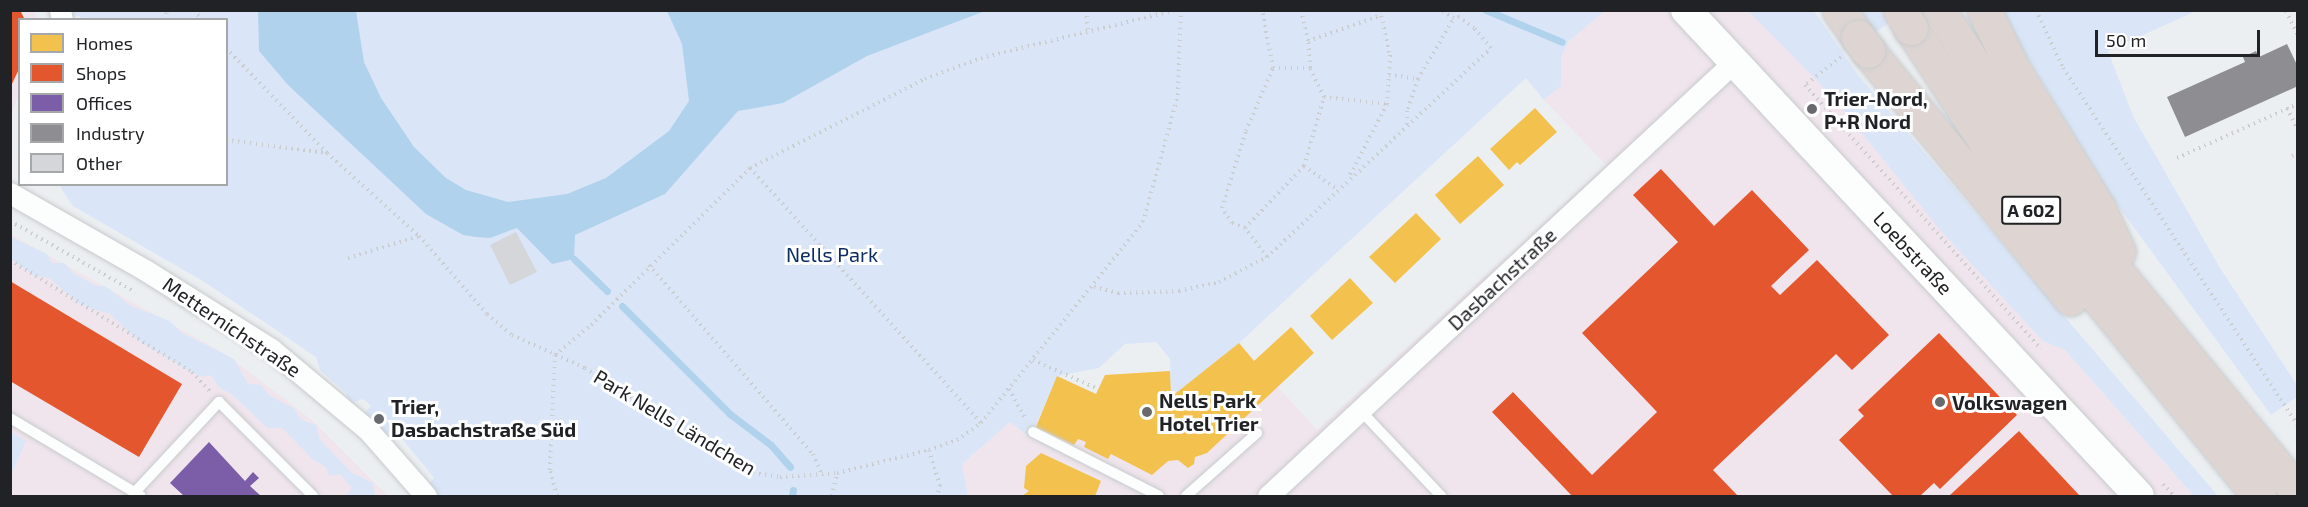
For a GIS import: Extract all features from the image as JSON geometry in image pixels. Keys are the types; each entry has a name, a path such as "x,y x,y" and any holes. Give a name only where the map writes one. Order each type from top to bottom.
{"highway":[{"path":"1839,10 1863,44 2084,315 2163,383"},
{"path":"1984,10 2047,129 2099,208 2146,307"},
{"name":"A 602","path":"1939,11 2045,174 2146,307 2298,492"},
{"name":"A 602","path":"1906,19 2037,218 2163,383 2259,496"}],"main road":[{"name":"Loebstraße","path":"1686,10 2149,488"}],"street":[{"name":"Dasbachstraße","path":"1268,496 1735,61"},
{"name":"Metternichstraße","path":"10,193 145,270 271,349 368,430 426,496"}],"lane":[{"path":"10,418 139,494 219,402 313,496"},
{"path":"1361,411 1441,496"},
{"path":"1033,432 1158,496"},
{"path":"1186,496 1257,433"}],"path":[{"path":"1086,10 1088,30"},
{"path":"557,496 550,470 555,355 591,325 649,265 750,168 925,79 981,58 1088,30 1179,10"},
{"name":"Park Nells Ländchen","path":"228,50 327,153 419,236 487,315 512,335 585,368 753,473 780,477 837,473 929,450 957,440 981,423 1135,236 1148,208 1178,95 1179,10"},
{"path":"1262,10 1273,68 1246,131 1222,208 1232,223 1245,228 1267,257"},
{"path":"1245,228 1304,166 1324,97 1310,68 1308,41 1301,10"},
{"path":"1349,177 1364,170 1491,48 1460,17 1454,18 1440,10"},
{"path":"2036,10 2063,68 2298,426"},
{"path":"2286,11 2298,36"},
{"path":"1094,287 1118,293 1179,291 1219,282 1267,257 1338,190 1349,177 1387,104 1390,55 1381,13 1308,41"},
{"path":"1407,129 1407,111 1418,79 1454,18"},
{"path":"1273,68 1310,68"},
{"path":"1389,75 1418,79"},
{"path":"1804,85 2048,357"},
{"path":"1324,97 1387,104"},
{"path":"2177,158 2298,104"},
{"path":"2288,108 2298,131"},
{"path":"228,140 327,153"},
{"path":"2292,156 2298,153"},
{"path":"1304,166 1338,190"},
{"path":"750,168 981,423"},
{"path":"10,221 145,297"},
{"path":"348,258 419,236"},
{"path":"10,260 192,372 219,402"},
{"path":"649,265 813,454 822,474"},
{"path":"1033,360 1098,389"},
{"path":"1009,389 1033,432"},
{"path":"929,450 940,485 936,496"},
{"path":"832,496 837,473"},
{"path":"2149,488 2174,496"}],"shaded area":[{"path":"1748,10 1832,96 2043,341 2065,350 2194,496 968,496 962,464 1010,421 1030,437 1057,376 1096,394 1105,375 1170,371 1171,396 1239,343 1317,430 1606,165 1544,100 1561,86 1561,57 1569,41 1605,11"},
{"path":"11,11 33,11 37,18 18,18 18,96 11,115"},
{"path":"10,234 225,354 312,420 388,496 11,496"}],"green space":[{"name":"Nells Park","path":"67,11 1605,11 1569,41 1561,57 1561,86 1544,100 1526,78 1239,343 1171,397 1170,359 1156,342 1125,344 1099,368 1058,376 1030,437 1010,422 962,464 968,496 431,496 427,487 434,478 394,429 385,435 361,417 371,406 363,399 351,403 345,392 320,370 316,357 206,283 73,206 62,190 60,186 228,186 228,18 82,18 75,15 72,18"},
{"path":"1748,11 1814,11 1858,75 2218,496 2194,496 2065,350 2043,341 1941,231 1832,96"},
{"path":"1856,11 1907,11 1874,33"},
{"path":"1999,11 2196,11 2108,51 2133,116 2220,268 2297,385 2297,397 2271,415 2111,196"},
{"path":"11,237 47,254 52,263 64,263 74,274 97,286 105,286 131,306 170,321 182,333 234,359 248,384 261,385 270,396 295,409 300,419 316,425 320,440 352,473 373,483 375,496 347,495 352,488 340,474 329,476 326,467 312,459 282,428 267,428 235,397 219,387 211,375 202,377 185,369 139,341 110,314 81,305 49,278 34,276 11,259"},
{"path":"11,432 26,441 11,475"}],"water":[{"path":"258,11 356,11 364,62 381,98 414,147 446,178 466,190 508,202 567,194 606,178 669,131 689,101 682,44 667,11 985,11 867,56 783,103 738,111 665,194 575,235 574,259 552,264 517,228 490,238 463,235 426,214 288,85 259,51"}],"building: Homes":[{"path":"1535,108 1557,132 1520,165 1517,162 1509,170 1490,149"},
{"path":"1478,156 1504,185 1460,224 1435,195"},
{"path":"1416,213 1441,239 1395,283 1369,257"},
{"path":"1350,278 1373,303 1332,340 1310,316"},
{"name":"Nells Park Hotel Trier","path":"1291,327 1314,353 1207,453 1195,457 1194,464 1188,468 1178,460 1168,461 1152,475 1111,454 1108,459 1084,447 1086,442 1078,439 1074,445 1036,427 1057,376 1096,394 1105,375 1170,371 1171,397 1239,343 1254,361"},
{"path":"1041,453 1101,481 1095,496 1022,496 1029,491 1024,488 1026,466"}],"building: Shops":[{"path":"10,10 20,10 24,18 18,18 18,71 10,88"},
{"path":"1661,169 1714,226 1752,190 1809,250 1771,286 1780,295 1817,260 1889,335 1852,370 1836,354 1713,470 1738,496 1572,496 1492,412 1513,392 1592,475 1657,412 1582,333 1678,242 1633,195"},
{"path":"10,281 182,384 139,457 10,381"},
{"path":"1939,333 2017,415 1940,489 1934,483 1920,496 1893,496 1839,440 1864,416 1858,410"},
{"path":"2019,431 2080,496 1949,496"}],"building: Offices":[{"path":"209,442 245,481 253,472 259,478 250,486 261,496 184,496 170,483"}],"building: Industry":[{"path":"2287,44 2298,67 2298,86 2185,137 2167,97 2245,62 2243,57 2256,51 2259,57"}],"building: Other":[{"path":"516,232 537,272 510,285 490,245"}],"waterway":[{"path":"1486,10 1562,42"},
{"path":"574,259 607,291"},
{"path":"622,306 730,414 771,445 790,467"},
{"path":"792,496 793,490"}],"place":[{"name":"Trier-Nord, P+R Nord","path":"1812,109"},
{"name":"Volkswagen","path":"1940,402"},
{"name":"Nells Park Hotel Trier","path":"1147,412"},
{"name":"Trier, Dasbachstraße Süd","path":"379,419"}]}
